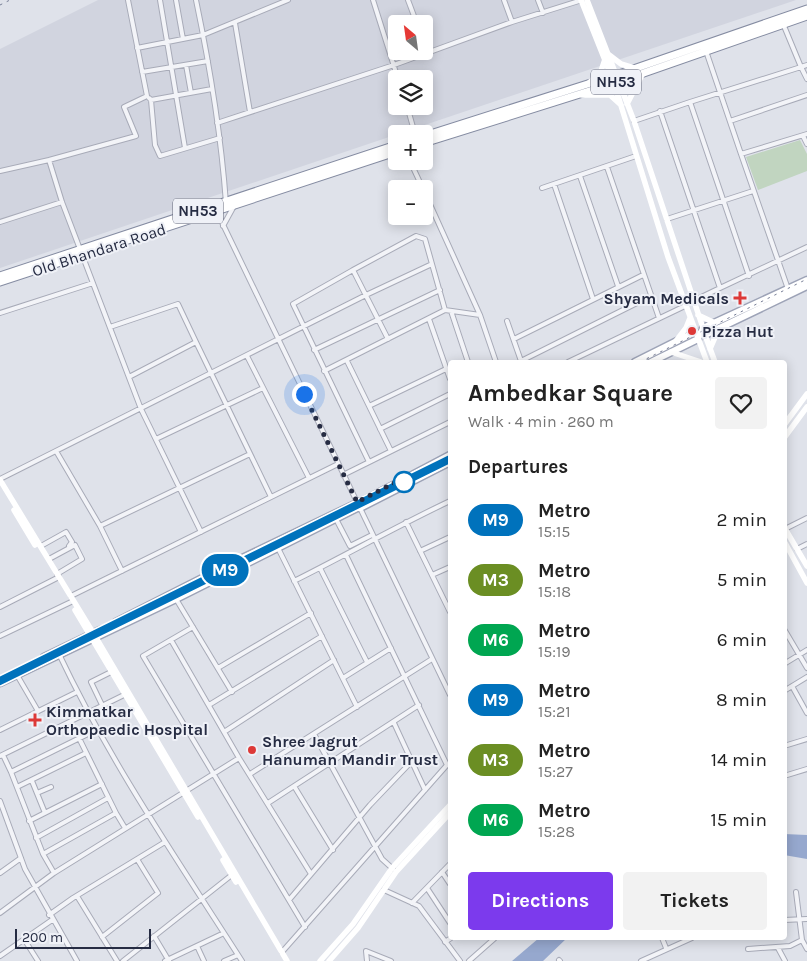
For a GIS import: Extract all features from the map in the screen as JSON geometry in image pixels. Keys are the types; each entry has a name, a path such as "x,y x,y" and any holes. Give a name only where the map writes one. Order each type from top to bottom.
{"highway":[{"name":"NH53","path":"532,105 574,95 615,79 634,68 784,26 806,12"},
{"name":"NH53","path":"433,139 589,83 642,73 806,12"},
{"name":"NH53","path":"433,134 464,127"},
{"name":"NH53","path":"228,206 388,148"},
{"name":"Old Bhandara Road","path":"0,282 216,208 228,206 388,155"},
{"name":"NH53","path":"0,276 82,253"}],"main road":[{"path":"583,0 624,105 636,156 685,306 690,318 710,349 714,360"},
{"path":"606,56 634,68"},
{"path":"589,83 601,71 606,56"},
{"path":"624,105 642,73"},
{"path":"574,95 610,95 624,105 634,122 698,315 700,334 706,360"},
{"path":"710,349 717,326 807,280"},
{"path":"655,360 700,334 807,286"},
{"path":"698,315 717,326"},
{"path":"676,341 686,328 690,318"},
{"path":"639,360 676,341 700,334"},
{"path":"671,352 695,360"},
{"path":"787,421 807,394"},
{"path":"787,434 807,407"},
{"path":"0,683 59,654 92,635 176,599 336,519 448,456"},
{"path":"0,679 92,635 234,562 448,463"},
{"path":"0,480 57,576"},
{"path":"0,487 71,599 286,961"},
{"path":"787,533 806,563"},
{"path":"787,546 807,583"},
{"path":"92,635 124,695 185,791"},
{"path":"320,961 353,924 394,870 448,807"},
{"path":"329,961 358,928 384,890 394,870 448,815"},
{"path":"234,874 286,961"}],"street":[{"path":"128,0 149,98 156,145 160,156 220,138"},
{"path":"160,0 185,148"},
{"path":"176,0 182,39"},
{"path":"196,0 220,138 228,206 223,226"},
{"path":"137,48 203,35 288,0"},
{"path":"374,0 395,70"},
{"path":"408,0 414,15"},
{"path":"504,0 512,22"},
{"path":"538,0 542,13"},
{"path":"433,50 512,22 583,0"},
{"path":"235,23 250,112"},
{"path":"784,26 807,79"},
{"path":"705,48 788,289"},
{"path":"217,123 407,60"},
{"path":"142,72 208,61"},
{"path":"186,65 191,93"},
{"path":"634,122 720,92 807,65"},
{"path":"0,171 49,160 136,136 124,107 149,98 212,90"},
{"path":"730,121 807,95"},
{"path":"690,102 749,276"},
{"path":"660,112 720,288"},
{"path":"741,154 805,135 807,144"},
{"path":"542,188 636,156"},
{"path":"49,160 62,202 141,409 200,532"},
{"path":"607,166 659,318"},
{"path":"580,176 618,286"},
{"path":"554,184 593,299"},
{"path":"667,219 754,191"},
{"path":"0,222 62,202"},
{"path":"216,208 278,341 448,691"},
{"path":"433,212 480,314 495,360"},
{"path":"369,462 293,304 416,236 425,239 445,310"},
{"path":"693,301 807,247"},
{"path":"0,480 366,295 432,264"},
{"path":"354,270 388,339"},
{"path":"514,339 643,275"},
{"path":"0,313 93,283"},
{"path":"314,350 440,290"},
{"path":"526,360 651,296"},
{"path":"110,328 178,304 271,497"},
{"path":"572,360 685,306"},
{"path":"324,371 445,310 480,314"},
{"path":"451,311 467,360"},
{"path":"429,319 448,374"},
{"path":"507,321 521,360"},
{"path":"129,377 196,342"},
{"path":"247,356 309,478"},
{"path":"347,361 391,451"},
{"path":"369,406 446,369"},
{"path":"156,439 263,388"},
{"path":"380,429 448,395"},
{"path":"343,475 448,423"},
{"path":"56,451 100,526 122,571"},
{"path":"100,526 178,486 250,454"},
{"path":"0,636 122,571 338,464"},
{"path":"336,519 350,546 448,502"},
{"path":"787,527 807,518"},
{"path":"406,522 448,608"},
{"path":"40,546 67,532 72,544 48,558"},
{"path":"294,581 346,555 373,536"},
{"path":"420,551 448,538"},
{"path":"797,549 807,544"},
{"path":"0,607 57,576 82,559 75,545 48,558"},
{"path":"278,548 357,707"},
{"path":"282,952 447,765 346,555"},
{"path":"320,568 367,662"},
{"path":"432,576 448,568"},
{"path":"176,599 232,692"},
{"path":"218,668 311,613"},
{"path":"193,627 143,656 305,926"},
{"path":"209,705 322,636"},
{"path":"787,638 807,668"},
{"path":"171,640 239,758 311,874"},
{"path":"343,678 391,648"},
{"path":"787,662 807,650"},
{"path":"59,654 88,712 148,814 242,961"},
{"path":"224,732 334,660"},
{"path":"250,774 432,660"},
{"path":"102,705 91,682 111,672"},
{"path":"17,674 38,712"},
{"path":"787,689 807,677"},
{"path":"792,686 807,713"},
{"path":"0,730 77,692"},
{"path":"54,873 43,854 17,788 1,755 124,695"},
{"path":"268,803 419,705"},
{"path":"394,723 413,760 425,790"},
{"path":"10,772 98,729"},
{"path":"314,734 382,858 394,870"},
{"path":"79,738 125,828"},
{"path":"787,745 807,739"},
{"path":"17,788 86,753"},
{"path":"0,913 54,873 239,758"},
{"path":"288,900 413,760"},
{"path":"787,775 807,769"},
{"path":"32,781 45,813"},
{"path":"29,821 102,784"},
{"path":"294,786 333,850"},
{"path":"37,792 51,787"},
{"path":"36,838 108,798"},
{"path":"0,801 34,887 77,961"},
{"path":"43,854 116,813"},
{"path":"49,915 165,842"},
{"path":"0,873 21,858"},
{"path":"102,937 158,893 137,859"},
{"path":"412,903 448,866"},
{"path":"442,872 448,881"},
{"path":"124,961 201,898 234,874"},
{"path":"427,888 448,920"},
{"path":"384,890 419,906 460,961"},
{"path":"796,892 802,940 807,949"},
{"path":"77,896 117,961"},
{"path":"787,920 807,918"},
{"path":"0,956 52,920"},
{"path":"154,936 168,960 224,933"},
{"path":"24,939 38,961"},
{"path":"469,961 493,940"},
{"path":"663,940 666,948"},
{"path":"641,961 687,940"},
{"path":"748,949 790,946 802,940"},
{"path":"197,946 204,961"},
{"path":"778,948 785,961"},
{"path":"367,961 366,951 391,961"},
{"path":"224,961 238,954"}],"shaded area":[{"path":"98,0 796,0 425,125 388,125 388,137 0,268 0,49"}],"green space":[{"path":"800,140 807,154 807,171 758,190 746,157"}],"water":[{"path":"787,834 807,835 807,859 787,856"},
{"path":"537,940 565,940 543,961 512,961"}],"railway":[{"path":"0,5 10,0"},
{"path":"644,360 807,279"},
{"path":"0,681 448,460"}],"metro line":[{"name":"M9","path":"0,681 448,460"}],"place":[{"name":"Shyam Medicals","path":"740,298"},
{"name":"Pizza Hut","path":"692,331"},
{"name":"Kimmatkar Orthopaedic Hospital","path":"35,720"},
{"name":"Shree Jagrut Hanuman Mandir Trust","path":"252,750"}],"route":[{"path":"304,394 357,502 402,479 404,482"}]}
